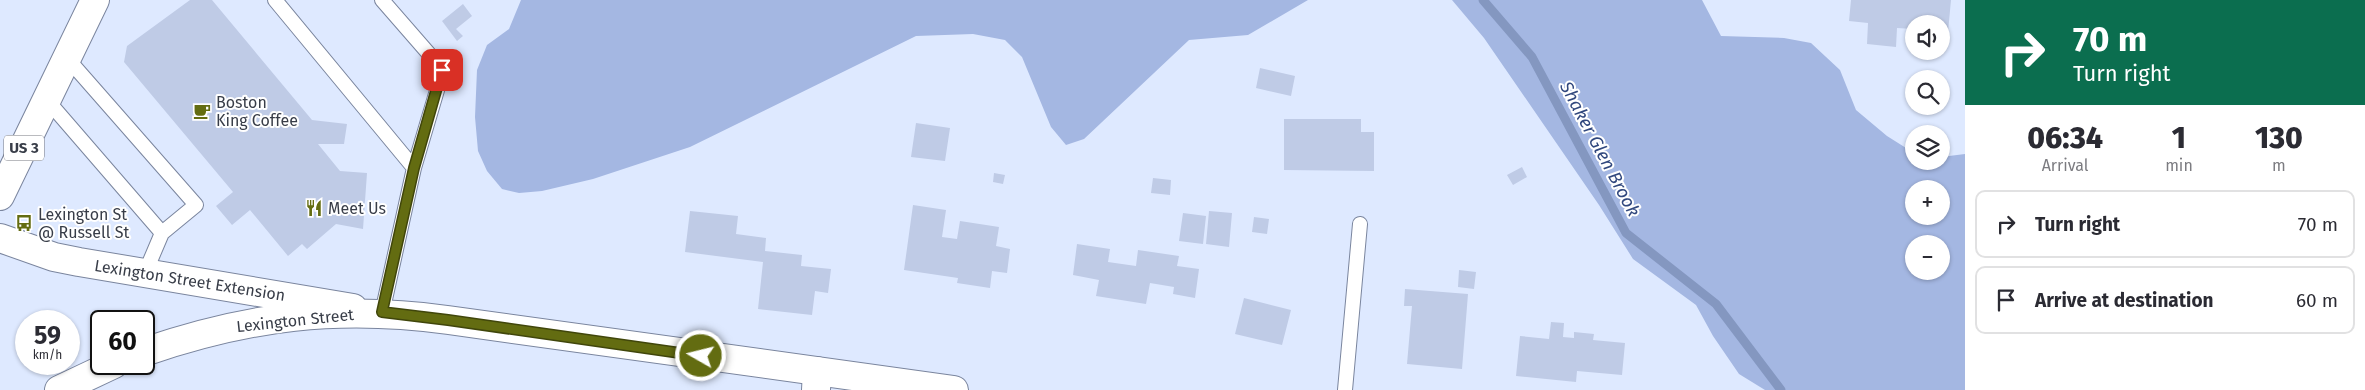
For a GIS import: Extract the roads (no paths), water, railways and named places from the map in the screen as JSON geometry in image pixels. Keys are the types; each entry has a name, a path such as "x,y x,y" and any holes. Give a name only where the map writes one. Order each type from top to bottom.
{"main road":[{"name":"US 3","path":"0,196 95,0"},
{"name":"Lexington Street Extension","path":"0,238 54,257 382,312"},
{"name":"Lexington Street","path":"155,348 203,333 259,321 335,312 382,312 816,380 954,390"},
{"path":"59,390 91,375"}],"lane":[{"path":"275,0 414,168"},
{"path":"382,0 442,70 414,168 382,312"},
{"path":"67,58 196,204 162,233 145,272"},
{"path":"47,100 162,233"},
{"path":"1345,390 1360,224"}],"waterway":[{"name":"Shaker Glen Brook","path":"1483,0 1532,57 1626,233 1716,304 1781,390"}],"place":[{"name":"Boston King Coffee","path":"202,111"},
{"name":"Meet Us","path":"314,208"},
{"name":"Lexington St @ Russell St","path":"24,223"}]}
